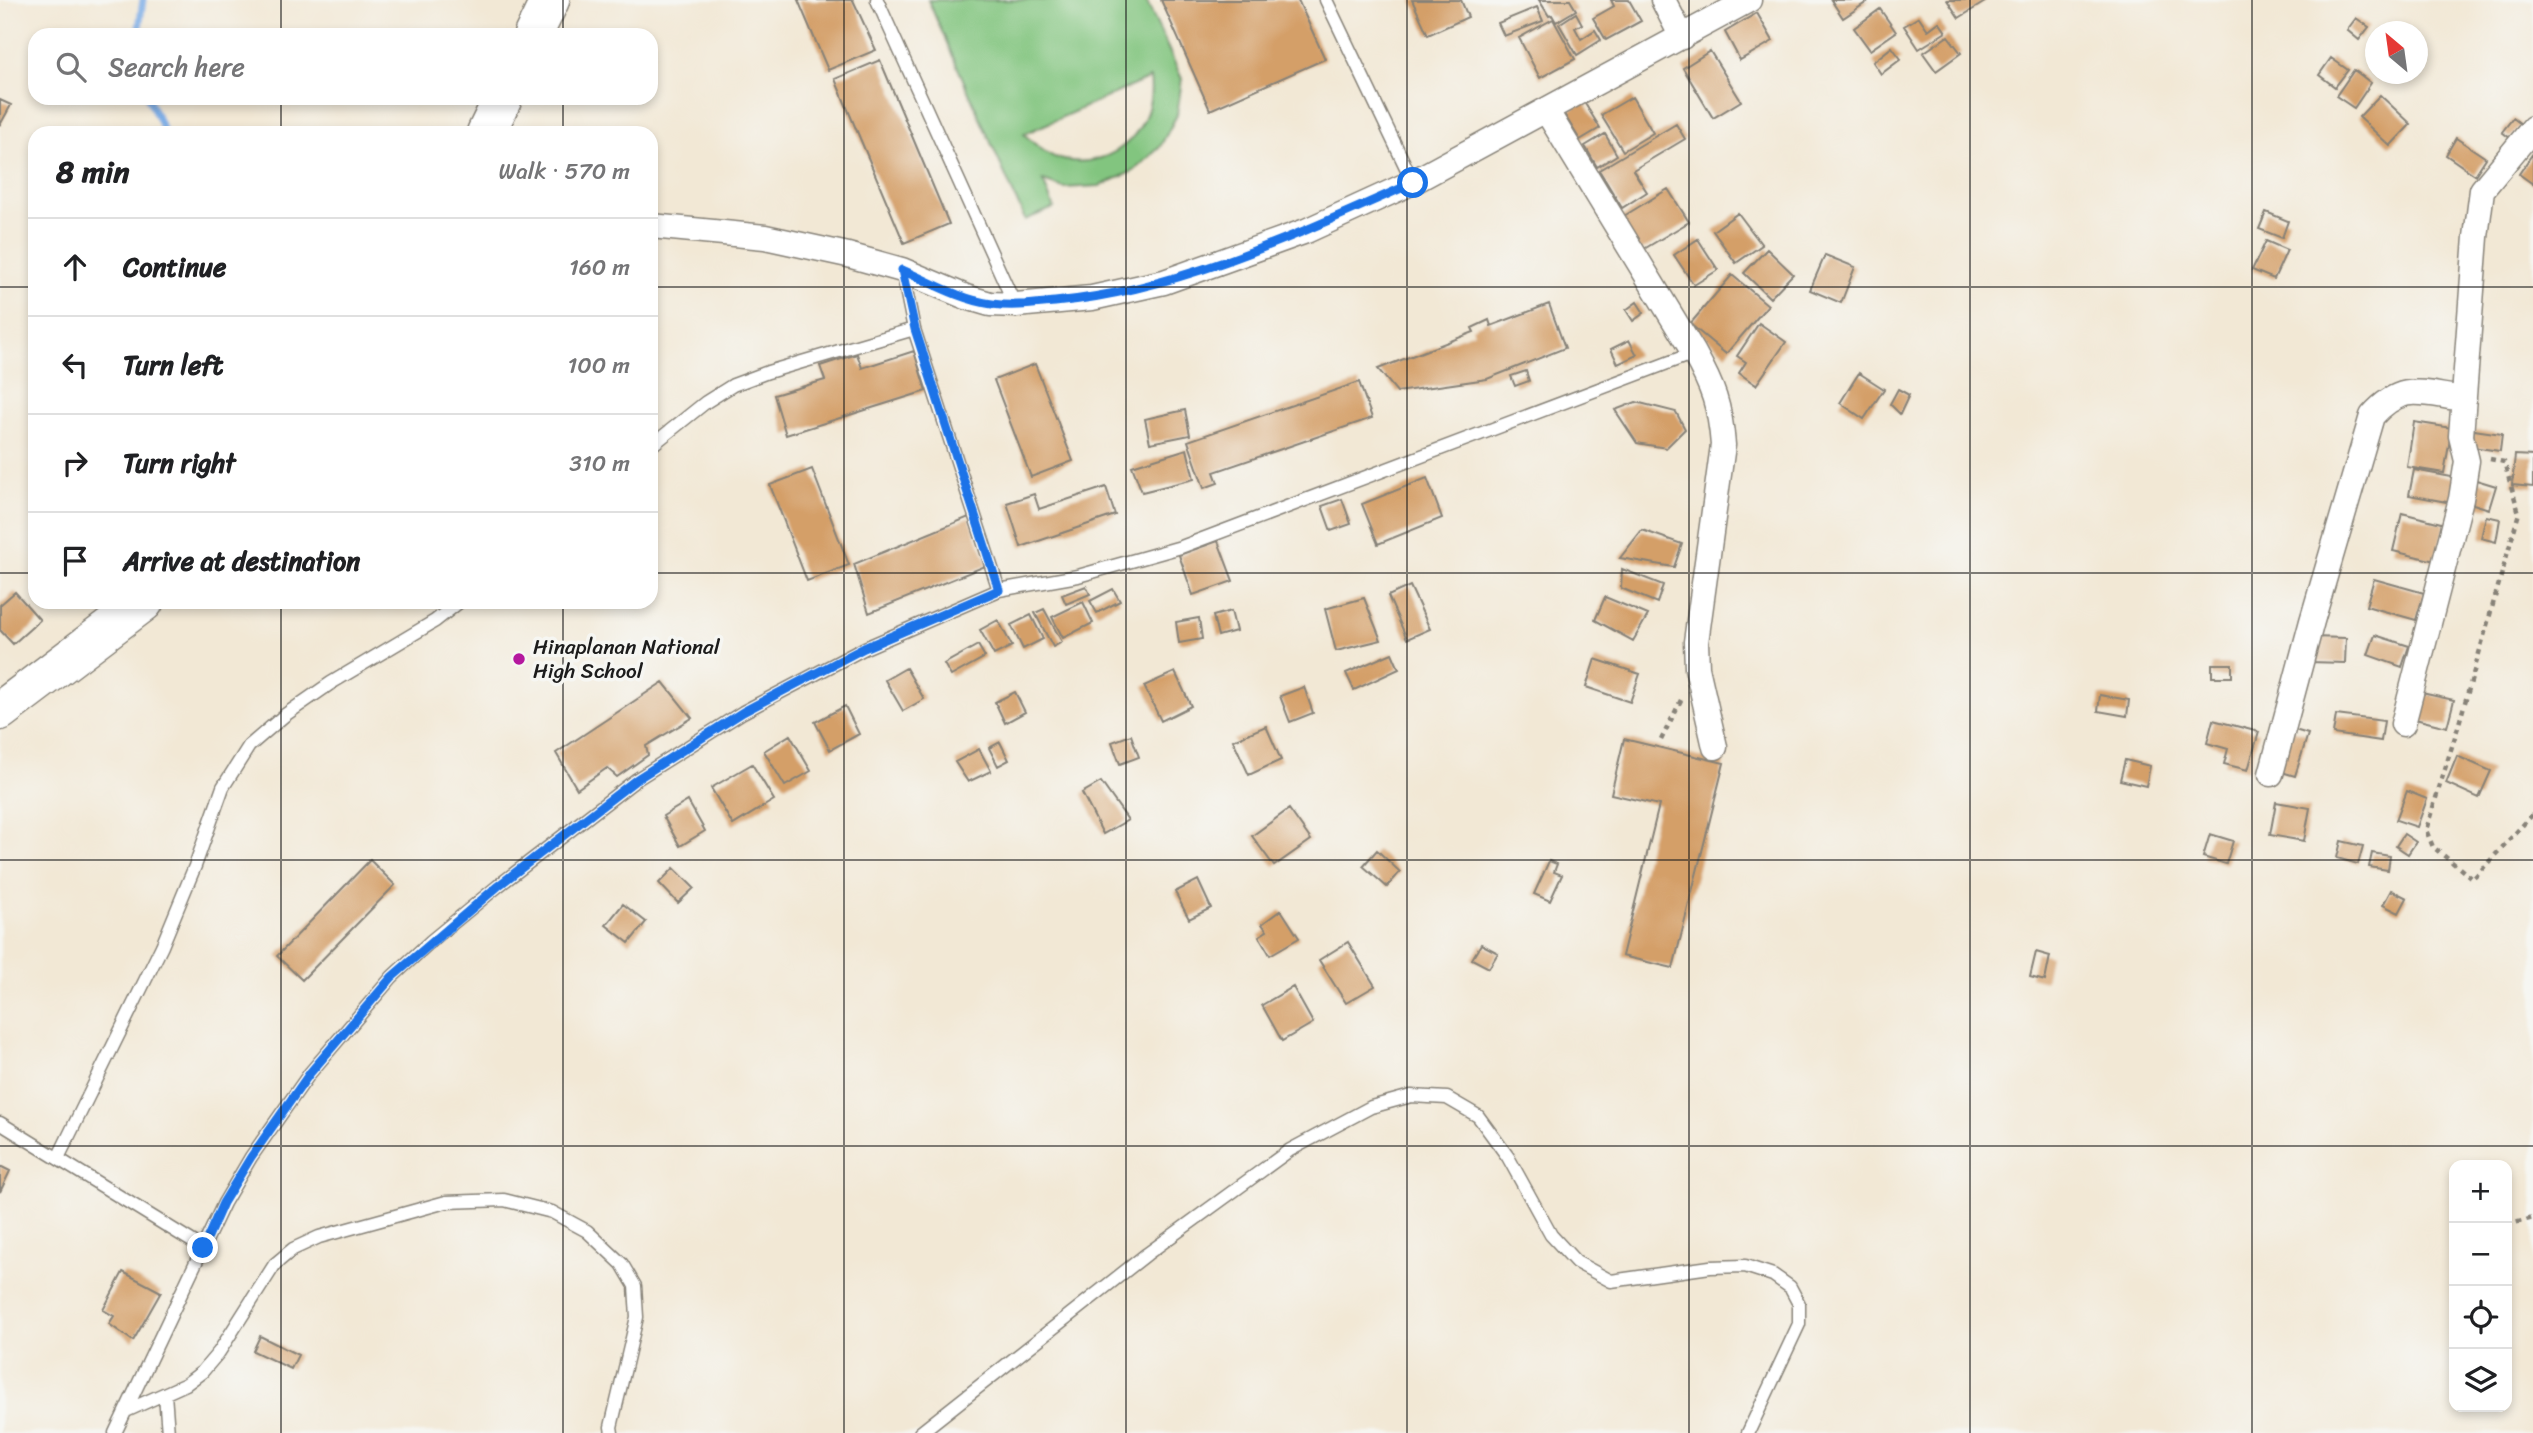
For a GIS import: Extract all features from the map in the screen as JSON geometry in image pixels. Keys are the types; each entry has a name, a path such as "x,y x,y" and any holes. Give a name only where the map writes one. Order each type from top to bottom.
{"main road":[{"path":"536,28 550,0"},
{"path":"489,126 500,105"},
{"path":"0,711 135,609"}],"street":[{"path":"1663,0 1682,37"},
{"path":"658,227 765,237 848,255 902,270 966,297 990,304 1016,305 1092,298 1164,282 1306,230 1413,183 1749,0"},
{"path":"1546,110 1694,353 1711,383 1721,413 1723,445 1696,642 1697,668 1715,747"},
{"path":"2403,724 2461,499 2467,461 2461,436 2482,190 2533,128"},
{"path":"2271,774 2372,416 2397,394 2408,392 2465,399"}],"lane":[{"path":"877,0 1016,305"},
{"path":"1326,0 1413,183"},
{"path":"902,270 915,329 999,590"},
{"path":"658,440 706,402 733,385 768,372 915,329"},
{"path":"116,1433 223,1203 251,1157 318,1062 392,977 498,886 637,779 743,712 864,648 999,590 1078,576 1181,547 1694,353"},
{"path":"58,1158 162,946 195,866 223,787 248,746 285,715 331,683 436,621 451,609"},
{"path":"920,1433 1147,1254 1290,1150 1371,1107 1411,1096 1447,1098 1478,1116 1508,1157 1551,1235 1576,1262 1611,1281 1745,1266 1773,1275 1790,1287 1800,1304 1799,1324 1748,1433"},
{"path":"0,1123 203,1248"},
{"path":"126,1411 186,1384 202,1372 219,1352 275,1264 293,1250 319,1237 446,1202 504,1200 552,1212 587,1231 622,1264 635,1286 637,1317 616,1401 612,1433"},
{"path":"165,1394 168,1433"}],"path":[{"path":"2466,454 2504,462 2519,513 2426,830 2433,848 2473,879 2533,814"},
{"path":"2512,1224 2533,1218"}],"green space":[{"path":"928,0 1146,0 1182,79 1177,115 1160,147 1134,171 1100,186 1064,188 1043,181 1054,208 1025,220","holes":["1150,78 1147,113 1129,141 1100,158 1064,160 1042,150 1024,134"]}],"building":[{"path":"798,0 853,0 876,50 828,70"},
{"path":"1161,0 1298,0 1325,59 1210,110"},
{"path":"1412,0 1461,0 1468,17 1428,35"},
{"path":"1539,0 1570,0 1576,10 1556,22"},
{"path":"1611,0 1629,0 1641,21 1606,40 1593,18 1614,6"},
{"path":"1831,0 1870,0 1843,18"},
{"path":"1947,0 1984,0 1985,2 1959,18"},
{"path":"1537,7 1543,21 1504,36 1498,23"},
{"path":"1880,9 1896,32 1870,50 1854,28"},
{"path":"1576,13 1582,24 1575,28 1581,39 1595,30 1601,40 1577,55 1559,24"},
{"path":"1757,13 1773,41 1740,60 1725,32"},
{"path":"1919,17 1928,30 1939,22 1946,32 1919,49 1904,26"},
{"path":"2356,18 2365,24 2365,32 2359,40 2347,30"},
{"path":"1553,19 1575,59 1540,78 1519,38"},
{"path":"1948,36 1961,53 1936,71 1923,53"},
{"path":"1892,47 1901,59 1881,74 1873,62"},
{"path":"1710,51 1741,101 1713,118 1683,68"},
{"path":"2331,58 2348,70 2335,87 2319,75"},
{"path":"880,60 949,224 904,243 835,79"},
{"path":"2354,70 2365,78 2365,84 2370,84 2354,108 2336,96"},
{"path":"2380,95 2411,124 2390,146 2359,117"},
{"path":"1632,97 1653,133 1623,151 1601,115"},
{"path":"0,100 11,105 0,125"},
{"path":"1584,102 1600,128 1580,140 1564,114"},
{"path":"2513,118 2521,124 2510,138 2502,132"},
{"path":"1676,124 1685,139 1633,170 1647,192 1622,208 1599,170"},
{"path":"1605,134 1617,155 1597,167 1585,146"},
{"path":"2456,138 2486,158 2475,175 2446,155"},
{"path":"2533,153 2533,184 2519,174"},
{"path":"1668,189 1689,222 1639,252 1619,219"},
{"path":"2266,212 2288,221 2282,238 2259,229"},
{"path":"1738,213 1762,245 1736,263 1713,231"},
{"path":"1698,239 1718,270 1694,285 1674,255"},
{"path":"2266,241 2287,250 2274,279 2252,270"},
{"path":"1767,249 1793,274 1770,298 1744,273"},
{"path":"1825,255 1855,267 1841,303 1810,290"},
{"path":"1732,275 1768,305 1726,354 1690,324"},
{"path":"1637,302 1644,313 1633,321 1626,310"},
{"path":"1549,304 1565,348 1487,379 1397,392 1378,369 1474,332 1472,328 1489,320 1491,326"},
{"path":"1759,323 1786,342 1756,385 1739,373 1746,362 1737,356"},
{"path":"1629,340 1637,355 1618,364 1611,349"},
{"path":"914,351 926,391 786,435 774,395 825,380 820,366 857,354 862,368"},
{"path":"1035,364 1073,461 1031,477 994,380"},
{"path":"1526,371 1529,381 1515,386 1511,376"},
{"path":"1859,373 1884,389 1864,419 1840,403"},
{"path":"1359,382 1372,418 1214,472 1218,483 1204,488 1188,441"},
{"path":"1898,389 1909,395 1900,414 1890,404"},
{"path":"1636,402 1676,412 1685,429 1666,448 1637,443 1615,410"},
{"path":"1185,410 1190,435 1150,443 1145,419"},
{"path":"2414,422 2452,428 2444,473 2407,467"},
{"path":"2474,430 2502,434 2500,451 2472,447"},
{"path":"1187,449 1194,479 1142,492 1132,466"},
{"path":"2515,455 2533,456 2533,487 2512,485"},
{"path":"812,469 849,565 807,581 770,485"},
{"path":"2414,470 2457,478 2452,503 2409,495"},
{"path":"1427,478 1442,518 1378,544 1362,504"},
{"path":"2473,479 2496,486 2489,509 2467,502"},
{"path":"1106,487 1115,515 1021,547 1007,503 1034,494 1039,509"},
{"path":"1342,499 1351,524 1331,531 1322,506"},
{"path":"2402,513 2445,524 2435,561 2393,551"},
{"path":"2486,516 2500,519 2496,542 2481,538"},
{"path":"969,517 988,565 869,613 854,564"},
{"path":"1642,530 1682,544 1674,567 1620,558"},
{"path":"1218,541 1233,581 1193,595 1179,555"},
{"path":"1622,569 1663,585 1657,603 1621,588"},
{"path":"2374,579 2424,593 2416,620 2366,606"},
{"path":"1086,586 1090,594 1066,604 1062,595"},
{"path":"1410,586 1430,629 1407,639 1388,596"},
{"path":"1113,589 1120,601 1097,613 1090,601"},
{"path":"15,592 40,620 13,644 0,630 0,605"},
{"path":"1605,597 1648,615 1633,641 1595,620"},
{"path":"1364,598 1381,640 1336,651 1325,609"},
{"path":"1083,602 1093,623 1063,638 1052,617"},
{"path":"1044,609 1062,642 1053,647 1035,613"},
{"path":"1231,611 1236,631 1218,636 1213,616"},
{"path":"1031,615 1043,639 1023,649 1011,625"},
{"path":"1199,618 1202,639 1179,643 1176,622"},
{"path":"998,620 1012,646 994,655 980,630"},
{"path":"2375,635 2409,646 2402,667 2368,655"},
{"path":"2310,637 2346,638 2345,663 2309,662"},
{"path":"978,645 985,657 951,676 944,664"},
{"path":"1392,653 1399,669 1354,690 1346,673"},
{"path":"1595,659 1640,674 1630,702 1586,687"},
{"path":"2212,664 2232,664 2232,677 2212,677"},
{"path":"906,668 924,699 903,711 885,680"},
{"path":"1175,672 1191,706 1161,721 1144,686"},
{"path":"663,682 692,718 646,746 648,755 617,777 607,768 577,789 556,753"},
{"path":"1304,687 1313,713 1290,722 1280,696"},
{"path":"1015,692 1025,712 1005,723 995,702"},
{"path":"2417,692 2454,700 2447,727 2411,718"},
{"path":"2100,695 2129,700 2127,716 2098,711"},
{"path":"845,706 859,734 830,750 815,722"},
{"path":"2336,715 2384,721 2381,741 2333,734"},
{"path":"2213,720 2259,732 2248,770 2224,764 2228,749 2207,743"},
{"path":"1266,726 1281,760 1249,775 1233,740"},
{"path":"2288,728 2308,734 2295,776 2275,770"},
{"path":"790,735 811,771 785,786 764,751"},
{"path":"1131,735 1139,757 1120,764 1112,742"},
{"path":"1624,739 1724,763 1673,968 1622,956 1659,805 1611,794"},
{"path":"1000,742 1009,760 998,766 989,748"},
{"path":"979,749 991,771 968,782 955,762"},
{"path":"2457,756 2491,771 2479,798 2446,783"},
{"path":"2125,760 2150,766 2146,786 2120,780"},
{"path":"752,764 774,800 733,825 711,788"},
{"path":"1101,782 1128,820 1103,834 1082,793"},
{"path":"2407,791 2427,799 2417,827 2396,820"},
{"path":"688,801 705,831 680,846 663,816"},
{"path":"2276,802 2310,808 2304,841 2270,835"},
{"path":"1289,809 1311,840 1274,866 1252,836"},
{"path":"2210,834 2233,841 2226,864 2203,857"},
{"path":"2404,834 2416,842 2408,854 2396,846"},
{"path":"2341,841 2363,846 2358,864 2337,858"},
{"path":"1377,850 1400,872 1387,887 1363,866"},
{"path":"2372,853 2390,856 2388,870 2369,867"},
{"path":"370,860 395,885 302,980 277,956"},
{"path":"1549,861 1557,864 1554,872 1562,875 1550,901 1534,894"},
{"path":"674,868 694,888 678,903 659,883"},
{"path":"1198,880 1211,908 1189,919 1175,892"},
{"path":"2391,890 2407,898 2399,913 2383,905"},
{"path":"623,904 646,922 629,943 606,925"},
{"path":"1281,910 1299,938 1270,955 1259,936 1267,931 1262,924"},
{"path":"1348,942 1375,986 1346,1003 1319,960"},
{"path":"1481,944 1498,953 1489,968 1472,959"},
{"path":"2036,952 2050,956 2045,981 2030,977"},
{"path":"1293,987 1313,1023 1282,1041 1262,1005"},
{"path":"0,1166 10,1171 0,1192"},
{"path":"123,1272 161,1292 133,1341 109,1324 114,1316 103,1310"},
{"path":"260,1336 298,1355 291,1369 253,1351"}],"waterway":[{"path":"139,28 143,0"},
{"path":"151,105 162,126"}],"place":[{"name":"Hinaplanan National High School","path":"519,659"}],"route":[{"path":"203,1248 223,1203 251,1157 310,1073 392,977 498,886 637,779 743,712 864,648 999,590 936,401 915,329 902,270 966,297 990,304 1016,305 1092,298 1164,282 1306,230 1413,183"}]}
